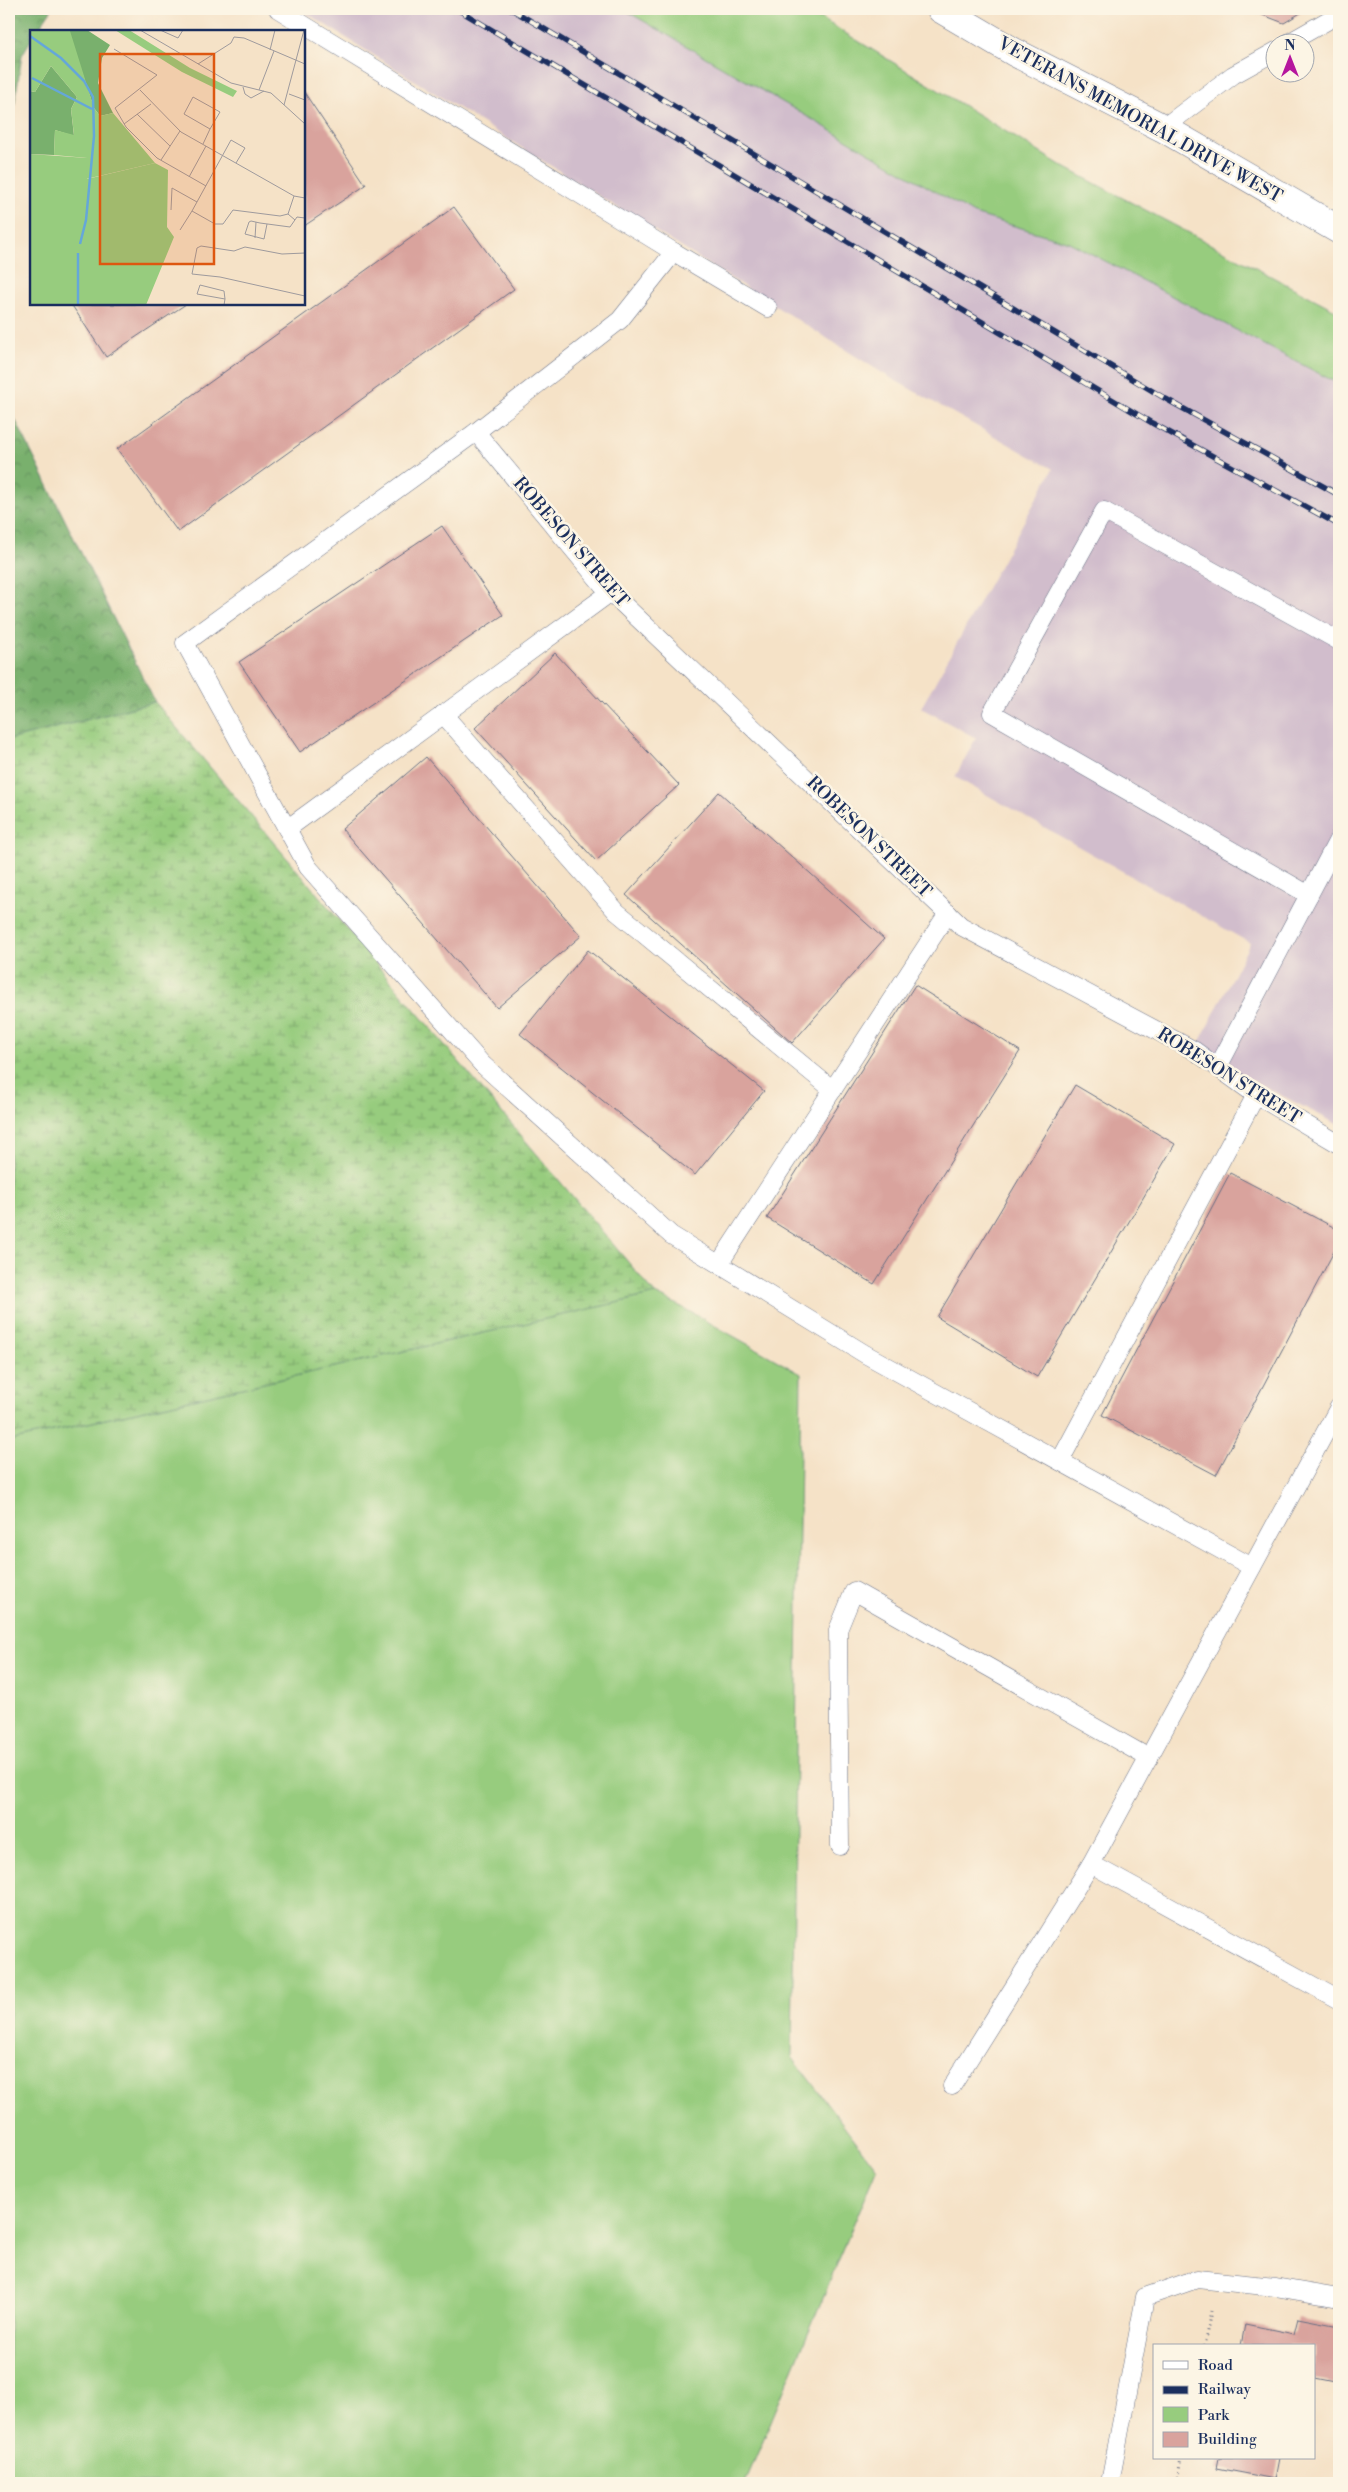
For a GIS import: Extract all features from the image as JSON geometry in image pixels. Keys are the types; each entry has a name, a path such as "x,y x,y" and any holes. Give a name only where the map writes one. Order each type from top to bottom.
{"street":[{"name":"VETERANS MEMORIAL DRIVE WEST","path":"941,9 1014,52 1163,128 1339,230"}],"lane":[{"path":"278,9 768,308"},
{"path":"1308,32 1339,14"},
{"path":"1163,128 1233,76 1266,57"},
{"path":"674,252 620,320 476,432 185,643 308,867 482,1064 671,1235 866,1354 1252,1567"},
{"name":"ROBESON STREET","path":"476,432 611,592 961,926 1195,1051 1256,1095 1339,1144"},
{"path":"1309,895 992,713 1104,511 1339,641"},
{"path":"287,829 611,592"},
{"path":"443,714 617,912 833,1090"},
{"path":"1218,1067 1339,838"},
{"path":"719,1264 948,913"},
{"path":"1060,1461 1256,1095"},
{"path":"952,2086 1091,1864 1339,1407"},
{"path":"840,1846 838,1630 854,1591 1149,1758"},
{"path":"1091,1864 1339,2000"},
{"path":"1110,2483 1145,2297 1197,2279 1274,2287 1339,2298"}],"path":[{"path":"1177,2483 1181,2460"}],"shaded area":[{"path":"300,9 623,9 974,214 1069,242 1339,384 1339,1125 1195,1051 1250,943 955,777 976,738 921,708 1053,469 889,377"}],"green space":[{"path":"9,9 52,9 38,30 30,30 30,42 22,55 9,142"},
{"path":"623,9 806,9 1062,166 1339,312 1339,384 1069,242 974,214"},
{"path":"9,407 155,702 9,740"},
{"path":"155,702 655,1294 9,1441 9,740"},
{"path":"655,1294 801,1374 792,2057 877,2169 745,2483 9,2483 9,1441"}],"building":[{"path":"1247,9 1307,9 1284,23"},
{"path":"305,94 366,185 305,225"},
{"path":"454,207 514,289 178,532 117,449"},
{"path":"72,305 184,305 106,357"},
{"path":"442,526 503,615 300,752 239,662"},
{"path":"555,653 679,785 596,861 475,728"},
{"path":"426,757 581,936 497,1008 342,829"},
{"path":"719,792 884,939 792,1043 626,895"},
{"path":"588,950 764,1091 695,1175 520,1034"},
{"path":"915,985 1020,1051 874,1284 767,1218"},
{"path":"1075,1085 1175,1144 1037,1377 937,1317"},
{"path":"1230,1173 1339,1230 1339,1242 1216,1475 1102,1415"},
{"path":"1298,2318 1339,2326 1339,2383 1316,2378 1316,2344 1241,2344 1245,2324 1294,2334"},
{"path":"1219,2460 1279,2460 1275,2479 1217,2468"}],"railway":[{"path":"457,9 1152,423 1339,525"},
{"path":"511,9 1166,399 1339,495"}]}
